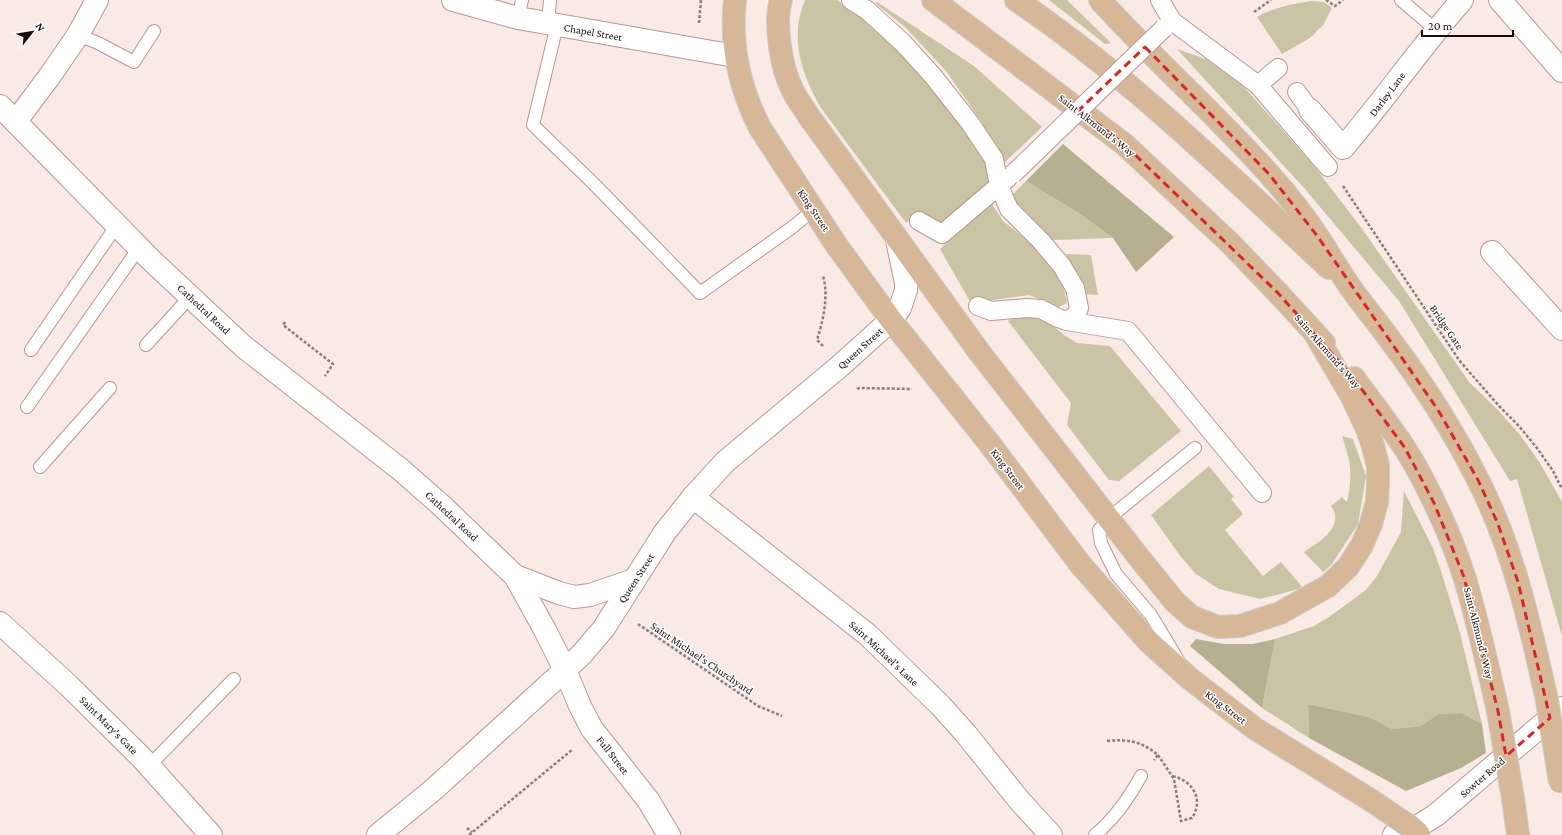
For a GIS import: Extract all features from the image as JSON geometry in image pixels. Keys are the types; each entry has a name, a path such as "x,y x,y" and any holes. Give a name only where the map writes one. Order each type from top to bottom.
{"main road":[{"name":"King Street","path":"735,0 733,33 735,56 750,109 760,128 846,258 891,320 989,443 1089,575 1148,641 1189,678 1254,728 1369,799 1409,826 1418,835"},
{"path":"781,0 778,40 791,88 808,115 897,240 976,347 1175,602 1192,617 1218,627 1240,626 1280,613 1328,586 1348,567 1362,545 1373,516 1377,502 1378,466 1368,429 1336,366 1314,332"},
{"name":"Saint Alkmund's Way","path":"933,0 1124,144 1230,244 1314,332 1352,376 1386,421 1421,475 1464,577 1474,610 1498,711 1518,835"},
{"path":"1016,0 1080,46 1163,114 1353,290"},
{"path":"1100,0 1128,30 1228,129 1289,197 1318,237 1331,259 1353,290 1413,371 1460,446 1478,480 1498,524 1518,582 1554,704 1561,788"}],"street":[{"path":"16,122 78,34 97,0"},
{"name":"Chapel Street","path":"453,0 520,9 552,25 735,56"},
{"path":"851,0 867,10 903,43 933,76 970,123 994,159 999,186 1009,208 1041,241 1062,266 1075,288 1079,308 1076,315 1067,321"},
{"path":"1160,0 1168,25 1258,85 1328,167"},
{"name":"Darley Lane","path":"1310,110 1343,148 1368,119 1436,30 1462,0"},
{"path":"1500,0 1559,62"},
{"path":"919,221 942,234 1013,174 1168,25"},
{"path":"1258,85 1278,68"},
{"path":"1297,92 1310,110"},
{"name":"Cathedral Road","path":"0,106 140,248 244,347 406,474 516,576 566,670"},
{"name":"Queen Street","path":"378,835 433,790 582,654 604,628 665,532 693,497 725,462 840,366 891,320 900,308 906,290 906,282 897,240"},
{"path":"1492,252 1562,329"},
{"path":"978,306 991,311 1027,308 1041,309 1067,321 1128,331 1262,493"},
{"name":"Saint Michael's Lane","path":"693,497 868,635 941,706 966,734 1019,800 1051,835"},
{"name":"Cathedral Road","path":"516,576 559,593 574,597 590,595 634,580"},
{"name":"Saint Mary's Gate","path":"0,623 68,685 149,766 211,835"},
{"name":"Full Street","path":"566,670 580,706 595,732 648,800 669,835"},
{"name":"Sowter Road","path":"1394,835 1420,825 1436,815 1554,704"}],"lane":[{"path":"550,0 552,25 533,125 594,184 700,293 814,210"},
{"path":"1402,0 1436,30"},
{"path":"78,34 134,62 154,31"},
{"path":"32,350 117,225"},
{"path":"27,407 140,248"},
{"path":"146,345 191,296"},
{"path":"40,467 110,388"},
{"path":"1189,678 1151,615 1116,574 1101,543 1099,530 1108,518 1195,448"},
{"path":"149,766 234,679"},
{"path":"1095,835 1110,822 1136,786 1141,776"}],"path":[{"path":"1254,12 1271,0"},
{"path":"1326,0 1336,6 1344,0"},
{"name":"Bridge Gate","path":"1328,167 1344,187 1459,360 1481,387 1528,436 1553,471 1562,489"},
{"path":"816,340 821,327 826,287 823,273"},
{"path":"285,322 283,324 333,364 310,398"},
{"path":"859,388 915,389"},
{"name":"Saint Michael's Churchyard","path":"616,609 758,706 782,716"},
{"path":"468,835 595,732"},
{"path":"1107,741 1121,740 1134,742 1148,747 1158,755 1172,776 1181,821 1192,818 1197,811 1198,798 1190,785 1180,777 1172,776"},
{"path":"1141,776 1158,755"},
{"path":"528,779 532,783"},
{"path":"467,828 472,832"}],"highlighted area":[{"path":"1145,47 1269,174 1318,237 1438,410 1478,480 1498,524 1518,582 1550,718 1506,756 1498,711 1464,577 1434,503 1405,448 1352,376 1278,293 1124,144 1079,110"}],"shaded area":[{"path":"805,0 837,0 873,26 906,56 989,161 989,181 943,223 912,218 906,223 821,108 808,83 800,56 798,28 800,14"},
{"path":"1049,0 1067,0 1111,43 1105,44"},
{"path":"1312,1 1324,2 1332,8 1323,25 1310,38 1282,54 1257,17 1284,6"},
{"path":"877,2 974,66 1042,127 1004,163 981,121 946,71 905,27 875,3"},
{"path":"1177,49 1206,59 1242,85 1279,126 1313,165 1363,230 1469,382 1498,410 1520,435 1540,463 1562,502 1562,636 1517,479 1510,481 1399,301 1305,189"},
{"path":"1063,144 1174,237 1136,272 1113,238 1077,212 1026,181"},
{"path":"1026,181 1077,212 1113,238 1052,240 1014,205 1012,195"},
{"path":"992,204 1003,221 1028,241 1054,267 1063,284 1067,303 1059,307 1029,295 971,303 940,249"},
{"path":"1066,254 1091,255 1098,295 1082,294 1077,277"},
{"path":"1020,315 1033,315 1046,320 1064,335 1077,343 1110,346 1181,431 1119,481 1109,480 1067,425 1071,403 1008,321"},
{"path":"1342,436 1353,439 1366,476 1358,524 1332,564 1323,572 1304,552 1330,532 1335,520 1335,514 1331,506 1342,497 1347,502 1350,483 1350,468"},
{"path":"1209,466 1234,497 1231,499 1243,514 1225,530 1263,576 1281,562 1303,588 1260,599 1219,589 1196,574 1181,557 1151,515"},
{"path":"1404,491 1433,548 1441,571 1460,633 1482,724 1462,713 1438,714 1421,726 1392,729 1369,717 1308,704 1309,738 1262,708 1275,639 1314,626 1366,590 1377,576 1401,532"},
{"path":"1196,639 1224,644 1253,644 1275,639 1262,708 1190,646"},
{"path":"1308,704 1369,717 1392,729 1421,726 1438,714 1462,713 1482,724 1486,753 1461,768 1406,791 1309,738"}]}
